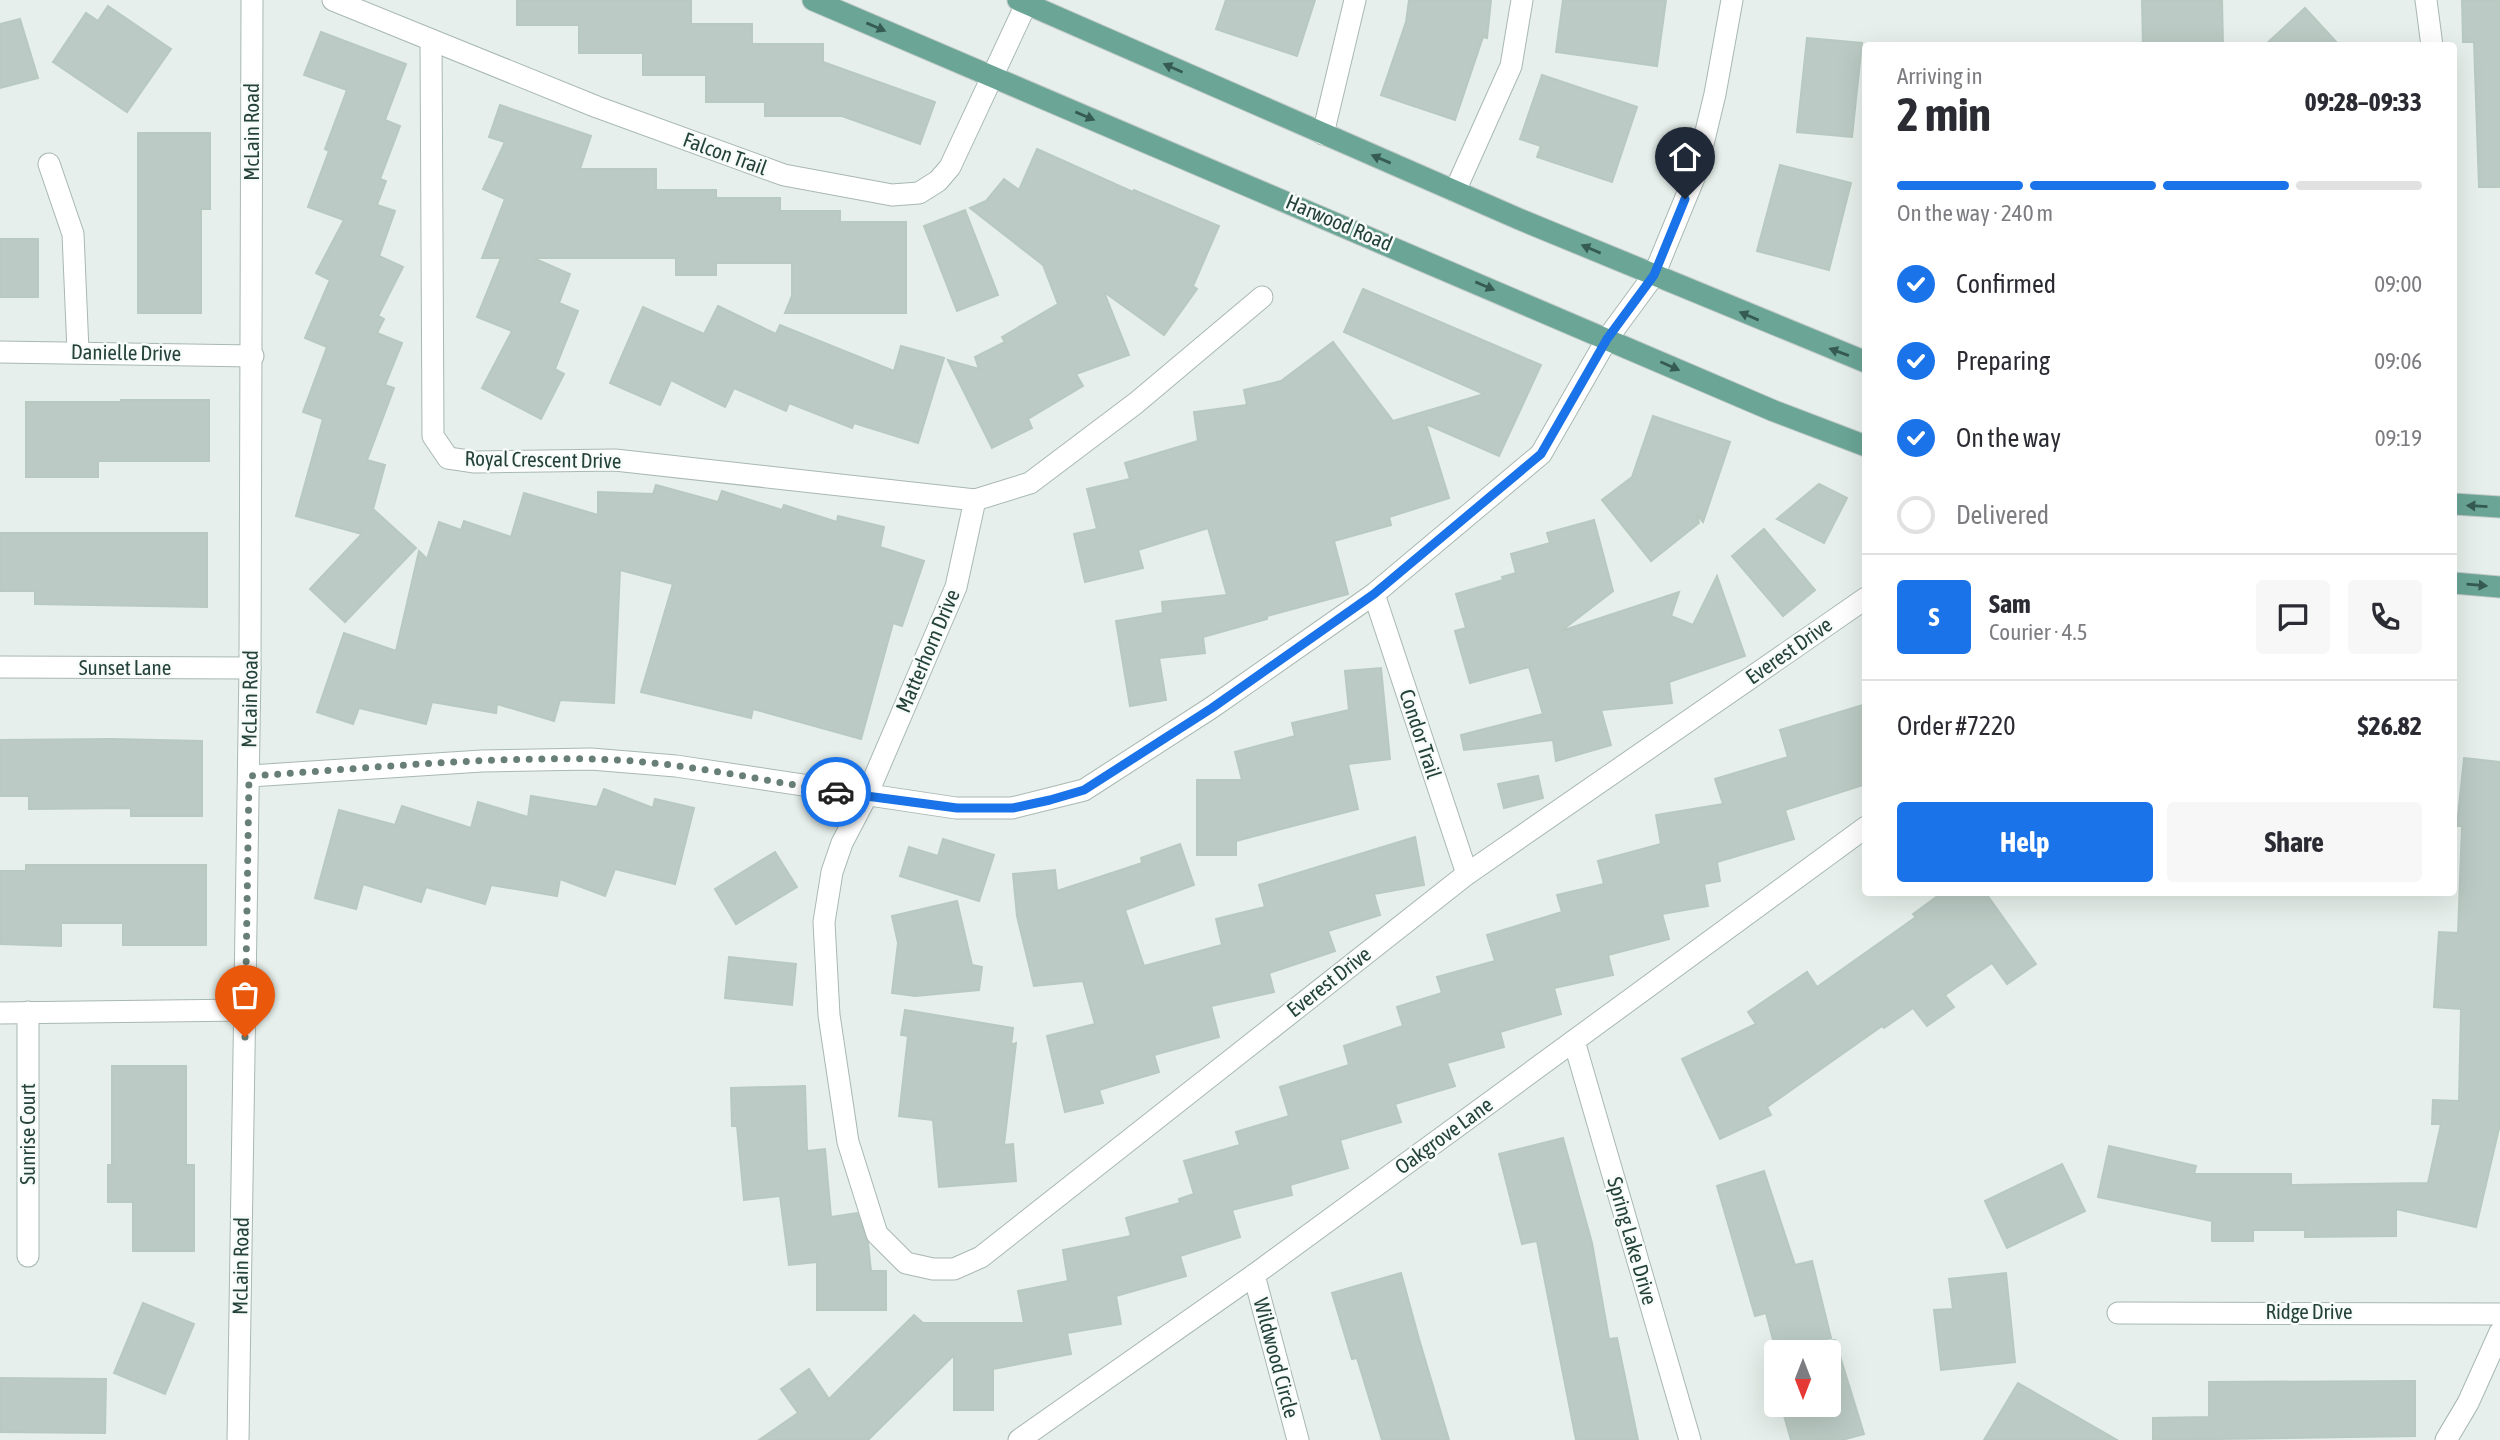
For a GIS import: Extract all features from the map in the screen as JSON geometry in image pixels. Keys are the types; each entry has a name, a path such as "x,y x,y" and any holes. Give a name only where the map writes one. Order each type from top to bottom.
{"main road":[{"name":"Harwood Road","path":"813,0 1774,411 1862,444"},
{"path":"1024,1 1455,191 1862,360"},
{"path":"2457,504 2500,507"},
{"path":"2457,583 2500,587"}],"street":[{"name":"McLain Road","path":"238,1440 249,776 253,356 252,0"},
{"name":"Falcon Trail","path":"333,0 597,107 784,175 892,195 919,193 938,181 950,167 1024,1"},
{"path":"1323,134 1355,0"},
{"path":"1455,191 1511,66 1522,0"},
{"path":"249,776 482,761 591,759 676,766 866,797 957,808 1013,808 1084,790 1212,708 1374,594 1541,454 1607,339 1654,275 1696,173 1715,94 1732,0"},
{"path":"2426,0 2431,42"},
{"name":"Royal Crescent Drive","path":"431,40 432,424 433,436 448,458 475,462 615,460 975,500"},
{"path":"50,164 73,234 78,351"},
{"path":"975,500 1030,483 1136,403 1262,297"},
{"name":"Danielle Drive","path":"0,352 78,351 253,356"},
{"name":"Matterhorn Drive","path":"848,1142 829,1015 824,922 832,872 842,843 866,797 956,587 975,500"},
{"name":"Condor Trail","path":"1374,594 1467,874"},
{"name":"Everest Drive","path":"848,1142 877,1234 890,1250 906,1263 933,1269 954,1269 981,1257 1467,874 1862,601"},
{"name":"Sunset Lane","path":"0,667 250,668"},
{"name":"Oakgrove Lane","path":"1019,1440 1254,1275 1862,830"},
{"path":"0,1013 246,1010"},
{"name":"Sunrise Court","path":"28,1012 28,1256"},
{"name":"Spring Lake Drive","path":"1574,1041 1690,1440"},
{"name":"Wildwood Circle","path":"1254,1275 1298,1440"},
{"name":"Ridge Drive","path":"2118,1313 2500,1314"},
{"path":"2446,1440 2468,1403 2500,1332"}],"building":[{"path":"517,0 691,0 691,24 752,24 752,44 823,44 823,62 935,102 920,144 842,116 765,116 765,102 706,102 706,75 643,75 643,53 579,53 579,25 517,25"},
{"path":"1226,0 1315,0 1297,56 1216,29"},
{"path":"1409,0 1491,0 1487,38 1483,37 1455,120 1381,95 1406,22"},
{"path":"1563,0 1666,0 1657,66 1556,52"},
{"path":"2142,0 2222,0 2223,42 2143,42"},
{"path":"2462,0 2500,0 2500,187 2479,187 2474,42 2463,42"},
{"path":"108,6 171,49 127,112 53,62 86,13 98,21"},
{"path":"2305,8 2336,42 2268,42"},
{"path":"20,19 38,78 0,88 0,24"},
{"path":"321,32 406,64 385,120 400,126 380,179 386,181 377,205 395,211 379,256 403,267 378,316 384,319 377,333 402,343 385,385 394,388 367,460 385,465 373,509 416,548 345,622 310,589 362,534 296,516 323,419 303,412 327,347 305,338 330,280 316,273 344,220 308,207 329,151 325,149 347,90 304,75"},
{"path":"1807,38 1862,43 1852,137 1797,132"},
{"path":"1542,75 1637,107 1612,182 1537,157 1541,146 1520,139"},
{"path":"500,105 591,136 580,169 656,169 656,190 716,190 716,198 780,198 780,211 840,211 840,222 906,222 906,313 785,313 792,296 792,263 716,263 716,275 676,275 676,258 533,258 570,274 559,303 578,311 555,369 564,374 541,419 482,388 512,331 477,317 501,258 482,258 505,199 483,189 505,142 489,137"},
{"path":"138,133 210,133 210,209 201,209 201,313 138,313"},
{"path":"1037,149 1133,192 1134,190 1219,226 1193,286 1197,289 1164,335 1104,292 1129,355 1076,374 1083,386 1028,419 1032,428 992,448 948,360 979,369 975,357 1005,342 1002,337 1058,304 1043,265 970,208 986,201 1004,179 1019,190"},
{"path":"1780,165 1851,183 1829,270 1757,251"},
{"path":"965,210 998,295 957,311 924,226"},
{"path":"0,239 38,239 38,297 0,297"},
{"path":"1363,289 1541,365 1499,456 1426,424 1449,498 1389,517 1391,525 1334,541 1348,594 1203,637 1205,653 1159,658 1166,700 1130,706 1116,621 1163,613 1162,602 1227,595 1208,528 1138,550 1143,568 1085,582 1074,534 1097,529 1087,489 1130,479 1125,463 1198,441 1194,412 1247,405 1244,390 1281,381 1333,342 1393,421 1484,394 1344,332"},
{"path":"718,306 776,334 780,325 894,371 901,346 944,358 918,443 854,423 852,428 789,403 786,411 734,388 725,407 671,380 660,405 610,383 643,307 704,334"},
{"path":"209,400 209,461 98,461 98,477 26,477 26,402"},
{"path":"1653,416 1730,442 1703,522 1696,514 1699,523 1651,561 1602,500 1632,477"},
{"path":"1819,484 1847,498 1824,543 1777,519"},
{"path":"656,485 718,502 722,491 782,510 784,505 837,522 838,516 884,527 880,547 924,561 902,626 893,623 861,739 753,709 751,718 641,692 673,584 620,570 614,703 560,700 554,721 497,704 496,713 432,702 426,724 359,708 353,724 317,712 344,633 396,651 419,551 427,559 439,522 461,530 464,521 511,537 524,493 598,515 598,492 653,494"},
{"path":"1594,520 1613,591 1561,631 1679,592 1671,616 1693,625 1717,576 1745,656 1669,682 1672,703 1601,710 1611,745 1556,761 1553,740 1464,750 1461,735 1543,714 1529,667 1470,683 1455,631 1466,628 1456,594 1503,580 1502,577 1516,573 1511,554 1550,543 1547,533"},
{"path":"1764,529 1815,590 1783,616 1732,556"},
{"path":"0,533 207,533 207,607 35,604 35,591 0,591"},
{"path":"1381,668 1390,759 1348,764 1358,809 1236,841 1236,855 1197,855 1197,780 1242,780 1235,752 1295,736 1292,723 1349,710 1345,671"},
{"path":"1862,705 1862,785 1785,810 1794,839 1717,862 1720,881 1704,884 1708,906 1662,914 1669,939 1608,955 1613,975 1554,988 1561,1014 1500,1032 1504,1047 1447,1063 1455,1086 1395,1104 1401,1122 1340,1140 1348,1168 1290,1185 1292,1195 1232,1210 1240,1237 1180,1256 1186,1276 1116,1296 1121,1324 1067,1333 1071,1354 993,1369 993,1410 954,1410 954,1355 868,1440 759,1440 798,1413 781,1389 809,1369 829,1399 914,1315 923,1323 1024,1323 1018,1291 1068,1281 1063,1250 1131,1236 1126,1218 1180,1203 1179,1199 1194,1194 1184,1161 1240,1145 1236,1132 1289,1116 1280,1087 1349,1065 1344,1046 1403,1026 1397,1007 1442,993 1437,977 1495,961 1487,935 1562,912 1557,895 1604,884 1598,861 1661,844 1656,815 1723,804 1715,779 1788,757 1780,730"},
{"path":"0,740 202,741 202,816 131,816 131,808 29,809 29,796 0,796"},
{"path":"2464,758 2500,762 2500,1124 2476,1227 2396,1209 2396,1236 2305,1237 2305,1230 2253,1230 2253,1241 2212,1241 2212,1221 2098,1197 2109,1146 2196,1166 2194,1174 2291,1174 2291,1185 2428,1183 2441,1124 2432,1124 2433,1100 2459,1101 2461,1009 2434,1007 2439,932 2458,933 2462,826 2457,826"},
{"path":"1538,776 1543,798 1504,808 1498,784"},
{"path":"604,789 653,808 655,799 694,808 675,884 615,869 605,896 560,879 557,896 491,885 485,904 426,887 421,902 363,884 356,909 315,898 339,810 395,825 402,806 471,828 478,802 528,817 531,796 597,807"},
{"path":"1415,837 1424,885 1374,894 1380,915 1328,931 1335,951 1269,973 1274,992 1211,1006 1219,1037 1154,1055 1159,1072 1099,1090 1103,1103 1065,1112 1047,1036 1095,1024 1083,981 1034,986 1017,916 1013,874 1055,870 1057,891 1142,863 1141,858 1180,844 1194,885 1125,910 1144,966 1222,945 1216,919 1265,907 1259,885"},
{"path":"943,839 994,855 979,901 900,876 909,847 938,856"},
{"path":"775,852 797,887 736,924 715,889"},
{"path":"26,865 206,865 206,945 123,945 123,923 61,923 61,946 0,944 0,871 26,871"},
{"path":"1938,896 1988,896 2036,964 2007,984 1992,963 1945,995 1954,1007 1927,1026 1913,1008 1884,1028 1882,1026 1767,1107 1771,1115 1720,1139 1682,1059 1756,1024 1748,1012 1807,972 1817,987 1916,917 1913,914"},
{"path":"957,901 972,965 982,967 979,990 915,996 892,993 898,943 892,916"},
{"path":"729,957 796,964 792,1005 725,998"},
{"path":"905,1010 1013,1028 1011,1045 1016,1043 1004,1145 1013,1144 1016,1181 939,1187 933,1120 899,1116 908,1036 901,1035"},
{"path":"112,1066 186,1066 186,1165 194,1165 194,1251 133,1251 133,1202 108,1202 108,1165 112,1165"},
{"path":"805,1086 807,1151 825,1149 831,1217 857,1213 868,1243 871,1271 886,1271 886,1310 817,1310 817,1262 789,1265 780,1196 744,1200 737,1126 732,1126 731,1088"},
{"path":"1563,1138 1592,1243 1609,1339 1617,1338 1638,1440 1576,1440 1537,1241 1522,1244 1499,1154"},
{"path":"2062,1164 2085,1211 2007,1248 1985,1201"},
{"path":"1764,1171 1795,1265 1812,1261 1831,1338 1773,1340 1766,1313 1755,1316 1717,1186"},
{"path":"1401,1273 1449,1440 1382,1440 1357,1358 1352,1359 1332,1293"},
{"path":"2006,1273 2015,1362 1941,1370 1934,1310 1953,1309 1949,1279"},
{"path":"143,1303 194,1324 165,1394 114,1373"},
{"path":"1841,1359 1864,1434 1842,1440 1791,1440 1785,1418 1841,1418"},
{"path":"0,1378 106,1379 105,1433 0,1432"},
{"path":"2415,1381 2415,1436 2153,1440 2153,1418 2209,1417 2209,1382"},
{"path":"2018,1383 2117,1440 1984,1440"}],"way so far":[{"path":"245,1037 249,776 482,761 591,759 676,766 836,792"}],"route":[{"path":"836,792 957,808 1013,808 1050,800 1084,790 1212,708 1374,594 1507,486 1541,454 1568,412 1607,339 1654,275 1685,199"}]}
